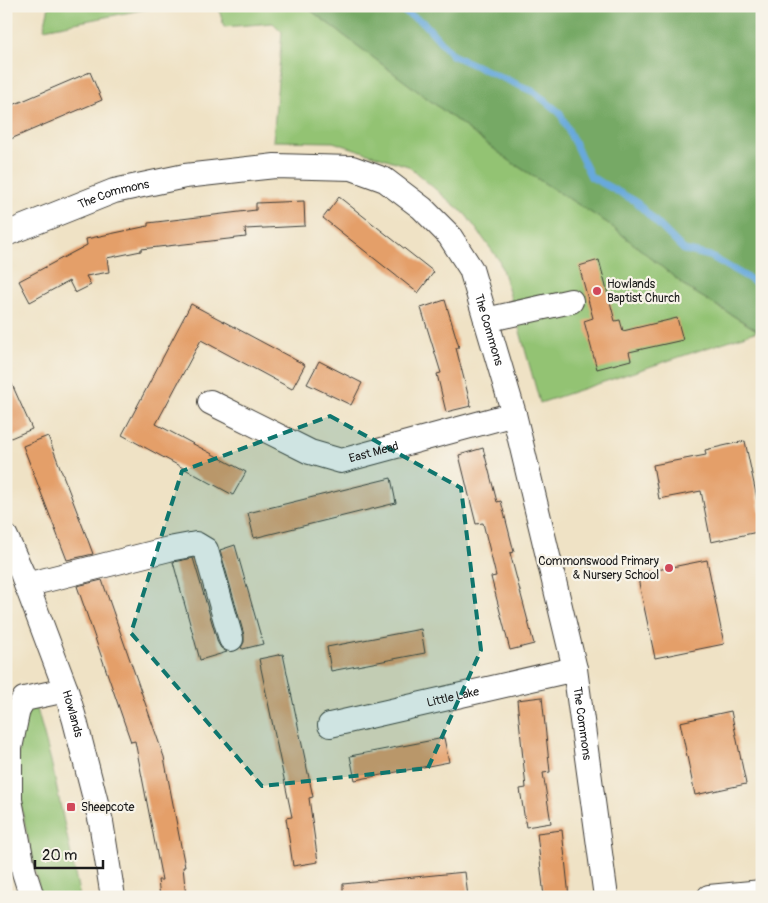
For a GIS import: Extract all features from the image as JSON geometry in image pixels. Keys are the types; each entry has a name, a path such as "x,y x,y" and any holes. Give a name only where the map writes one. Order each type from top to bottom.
{"street":[{"name":"The Commons","path":"6,234 114,191 185,176 275,166 352,168 385,180 422,208 449,235 471,269 514,414 575,669 606,897"},
{"path":"486,320 571,301"},
{"name":"East Mead","path":"210,402 310,452 341,461 514,414"},
{"name":"Howlands","path":"6,537 66,690 101,822 113,897"},
{"path":"26,585 196,544 206,550 231,639"},
{"name":"Little Lake","path":"330,725 575,669"},
{"path":"32,897 24,872 10,800 10,748 18,709 24,699 66,690"},
{"path":"709,897 762,892"}],"highlighted area":[{"path":"330,416 461,488 481,650 428,768 262,786 131,633 182,471"}],"green space":[{"path":"49,6 162,6 44,29"},
{"path":"218,6 305,6 514,164 609,224 689,289 758,331 540,403 499,260 466,215 408,166 333,142 273,141 282,32 273,23 224,27"},
{"path":"305,6 762,6 762,333 689,289 609,224 514,164"},
{"path":"36,705 51,761 80,897 41,897 19,798 18,750 28,711"}],"building":[{"path":"90,72 102,100 6,141 6,108"},
{"path":"339,197 434,272 418,293 323,218"},
{"path":"304,201 305,226 245,229 246,237 141,249 141,251 107,258 109,272 86,276 91,285 75,293 69,281 30,302 19,281 87,245 86,239 148,226 148,223 256,210 256,203"},
{"name":"Howlands Baptist Church","path":"599,260 615,321 620,320 623,331 677,318 683,340 629,352 631,360 597,369 584,321 593,318 579,266"},
{"path":"445,300 459,347 456,348 471,406 446,412 437,374 441,373 421,308"},
{"path":"191,304 305,365 292,389 201,340 156,424 246,472 233,495 122,435"},
{"path":"319,361 362,383 351,405 307,384"},
{"path":"6,371 32,429 6,440"},
{"path":"48,436 93,554 67,560 23,446"},
{"path":"745,441 762,522 762,531 711,542 701,491 659,499 653,465 706,455 705,450"},
{"path":"483,448 497,502 501,501 514,552 510,553 534,644 510,650 491,577 496,576 483,523 476,524 459,455"},
{"path":"391,478 396,503 254,538 248,513"},
{"path":"235,545 263,644 243,649 241,648 244,642 244,635 220,550"},
{"path":"193,558 218,643 227,652 200,660 173,562"},
{"path":"707,560 724,644 655,658 637,574"},
{"path":"102,580 164,757 185,867 183,867 186,897 160,897 158,880 162,880 135,741 131,742 77,586"},
{"path":"421,629 425,653 331,671 327,647"},
{"path":"283,654 313,797 309,798 318,862 293,866 286,818 292,817 259,659"},
{"path":"542,697 550,772 543,773 551,823 526,827 520,789 526,788 517,700"},
{"path":"731,711 746,784 695,795 680,722"},
{"path":"444,738 449,762 355,780 350,756"},
{"path":"562,830 569,897 544,897 537,833"},
{"path":"465,872 468,897 343,897 343,884"}],"waterway":[{"path":"394,6 424,23 452,55 534,92 560,113 591,177 635,201 684,250 710,256 762,286"}],"place":[{"name":"Howlands Baptist Church","path":"597,291"},
{"name":"Commonswood Primary & Nursery School","path":"669,568"},
{"name":"Sheepcote","path":"71,807"}]}
